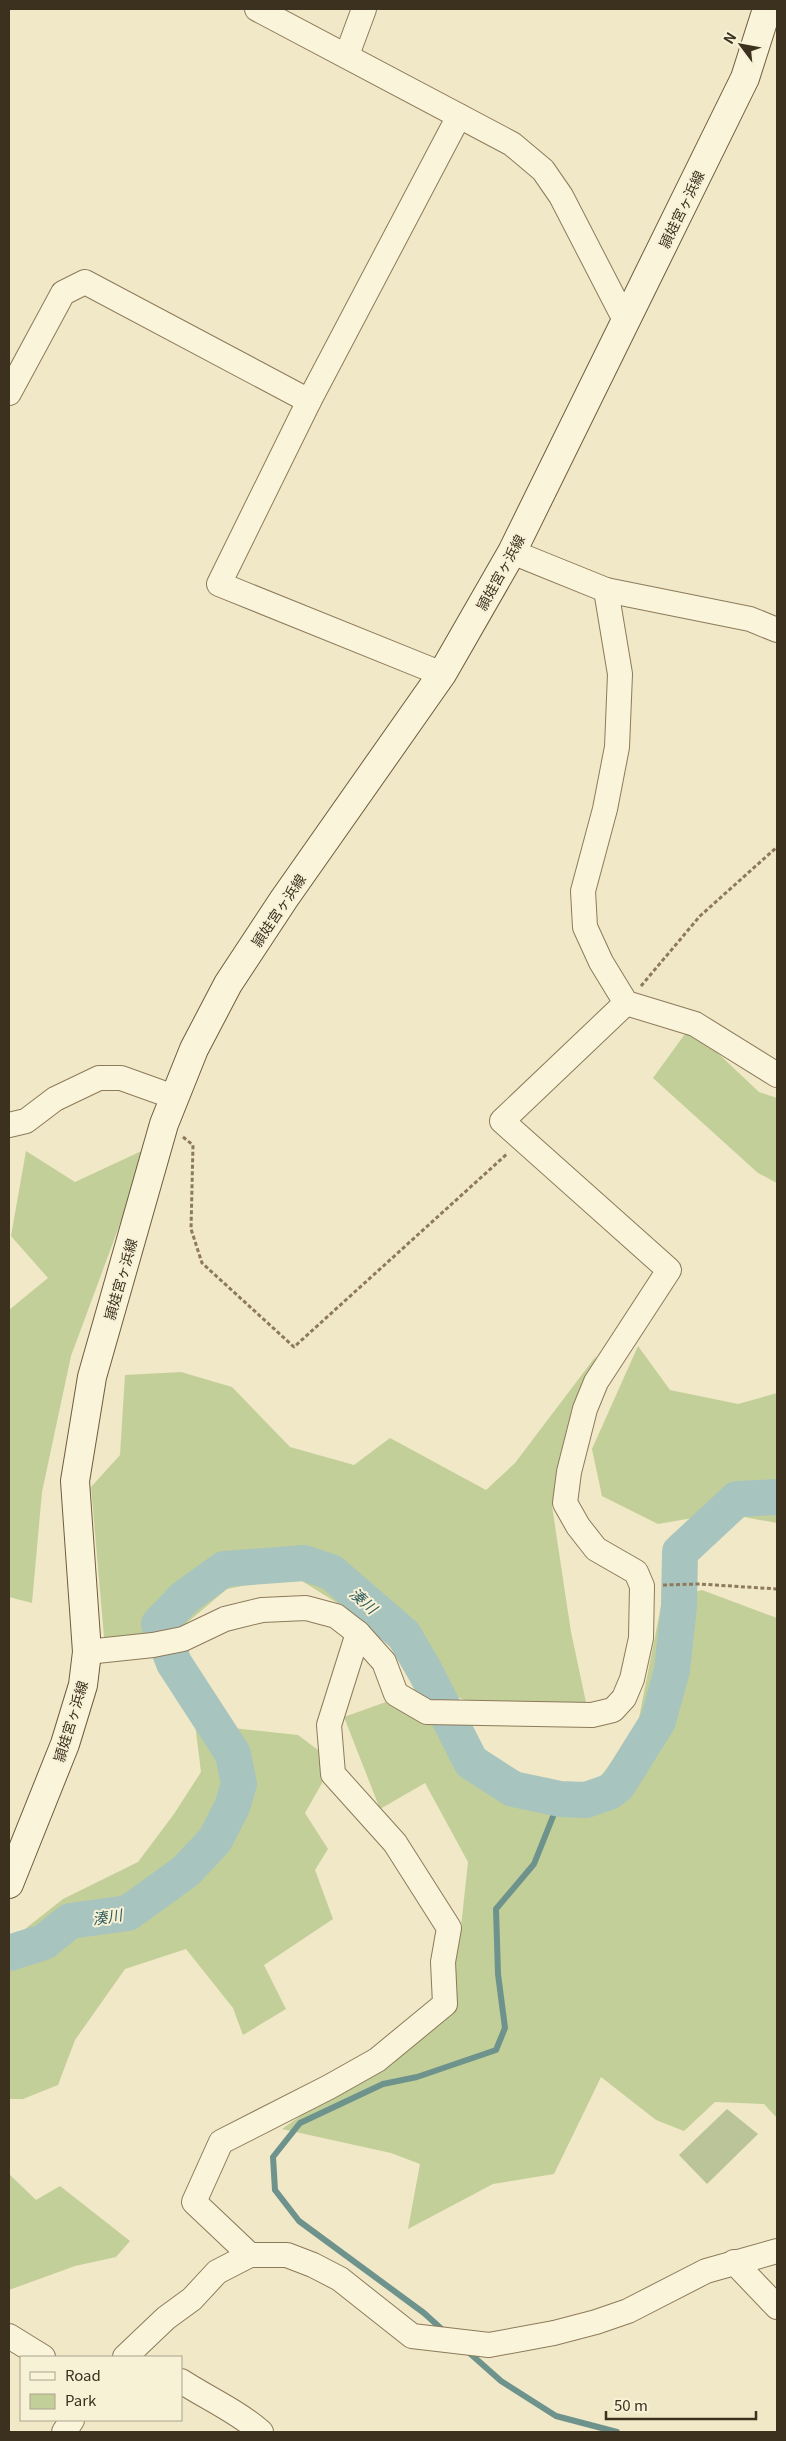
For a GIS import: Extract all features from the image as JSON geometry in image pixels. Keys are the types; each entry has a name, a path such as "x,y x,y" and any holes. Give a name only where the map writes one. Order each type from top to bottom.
{"main road":[{"name":"頴娃宮ヶ浜線","path":"9,1884 18,1841 66,1744 83,1685 87,1652 75,1481 92,1377 164,1124 174,1098 194,1049 228,984 284,899 442,674 512,552 745,78 767,9"}],"street":[{"path":"257,9 347,54 512,144 543,170 561,196 626,322"},
{"path":"347,54 364,9"},
{"path":"442,674 218,584 309,401 459,116"},
{"path":"9,393 64,293 85,282 309,401"},
{"path":"512,552 606,590 750,619 777,630"},
{"path":"606,590 620,674 617,747 605,809 583,891 585,927 601,962 626,1003 695,1024 777,1075"},
{"path":"87,1652 153,1645 183,1639 224,1619 262,1610 306,1608 336,1616 358,1633 384,1662 396,1694 427,1712 592,1715 612,1710 624,1698 632,1679 641,1638 642,1586 636,1572 596,1549 578,1526 565,1502 584,1409 596,1382 669,1270 502,1121 626,1003"},
{"path":"9,1125 26,1121 55,1099 99,1078 121,1078 174,1098"},
{"path":"250,2255 194,2202 220,2142 329,2087 377,2060 445,2004 443,1962 449,1928 395,1843 333,1774 328,1725 358,1633"},
{"path":"135,2354 166,2318 192,2299 217,2272 250,2255 287,2255 313,2265 340,2279 412,2336 475,2344 498,2344 554,2333 596,2322 628,2311 706,2271 777,2251"},
{"path":"734,2262 777,2307"},
{"path":"9,2336 41,2356"},
{"path":"182,2381 211,2401 234,2412 260,2432"},
{"path":"64,2432 71,2421"}],"path":[{"path":"626,1003 700,916 777,846"},
{"path":"164,1124 193,1145 191,1229 202,1264 294,1348 523,1140"},
{"path":"666,1585 700,1584 777,1589"}],"green space":[{"path":"690,1027 759,1092 777,1098 777,1183 758,1173 653,1078"},
{"path":"148,1148 71,1356 42,1492 32,1603 9,1597 9,1310 48,1278 11,1236 26,1151 75,1182"},
{"path":"638,1346 670,1390 738,1404 777,1393 777,1523 722,1513 658,1524 602,1496 592,1449"},
{"path":"596,1356 575,1420 552,1506 571,1632 587,1707 486,1708 428,1686 366,1621 294,1576 227,1589 170,1637 106,1660 91,1487 120,1455 125,1375 181,1372 232,1387 290,1447 354,1465 390,1438 486,1490 515,1463"},
{"path":"702,1590 777,1618 777,2118 764,2104 715,2102 684,2131 656,2120 601,2077 554,2174 493,2184 408,2229 420,2164 391,2153 282,2129 432,2023 461,1927 468,1862 425,1783 380,1809 344,1717 397,1698 519,1772 583,1800 637,1728 662,1601"},
{"path":"195,1724 298,1735 334,1762 305,1813 328,1849 315,1870 333,1919 264,1965 286,2009 243,2035 233,2008 186,1949 125,1969 75,2040 58,2085 23,2099 9,2099 9,1957 25,1929 63,1899 138,1862 174,1814 201,1772"},
{"path":"727,2109 758,2134 707,2184 679,2155"},
{"path":"9,2174 36,2200 60,2186 130,2241 116,2257 75,2266 9,2290"}],"waterway":[{"name":"湊川","path":"9,1953 44,1942 70,1921 128,1913 186,1871 215,1840 232,1807 239,1784 233,1754 174,1663 159,1624 185,1597 224,1569 304,1563 331,1572 404,1635 426,1673 471,1762 513,1789 560,1799 586,1800 609,1792 618,1785 658,1721 672,1670 679,1606 680,1552 737,1499 777,1497"},
{"path":"446,2333 424,2313 299,2221 275,2190 273,2157 300,2123 383,2084 417,2077 496,2050 505,2028 498,1974 496,1909 534,1864 560,1799"},
{"path":"465,2349 501,2381 556,2416 617,2432"}]}
